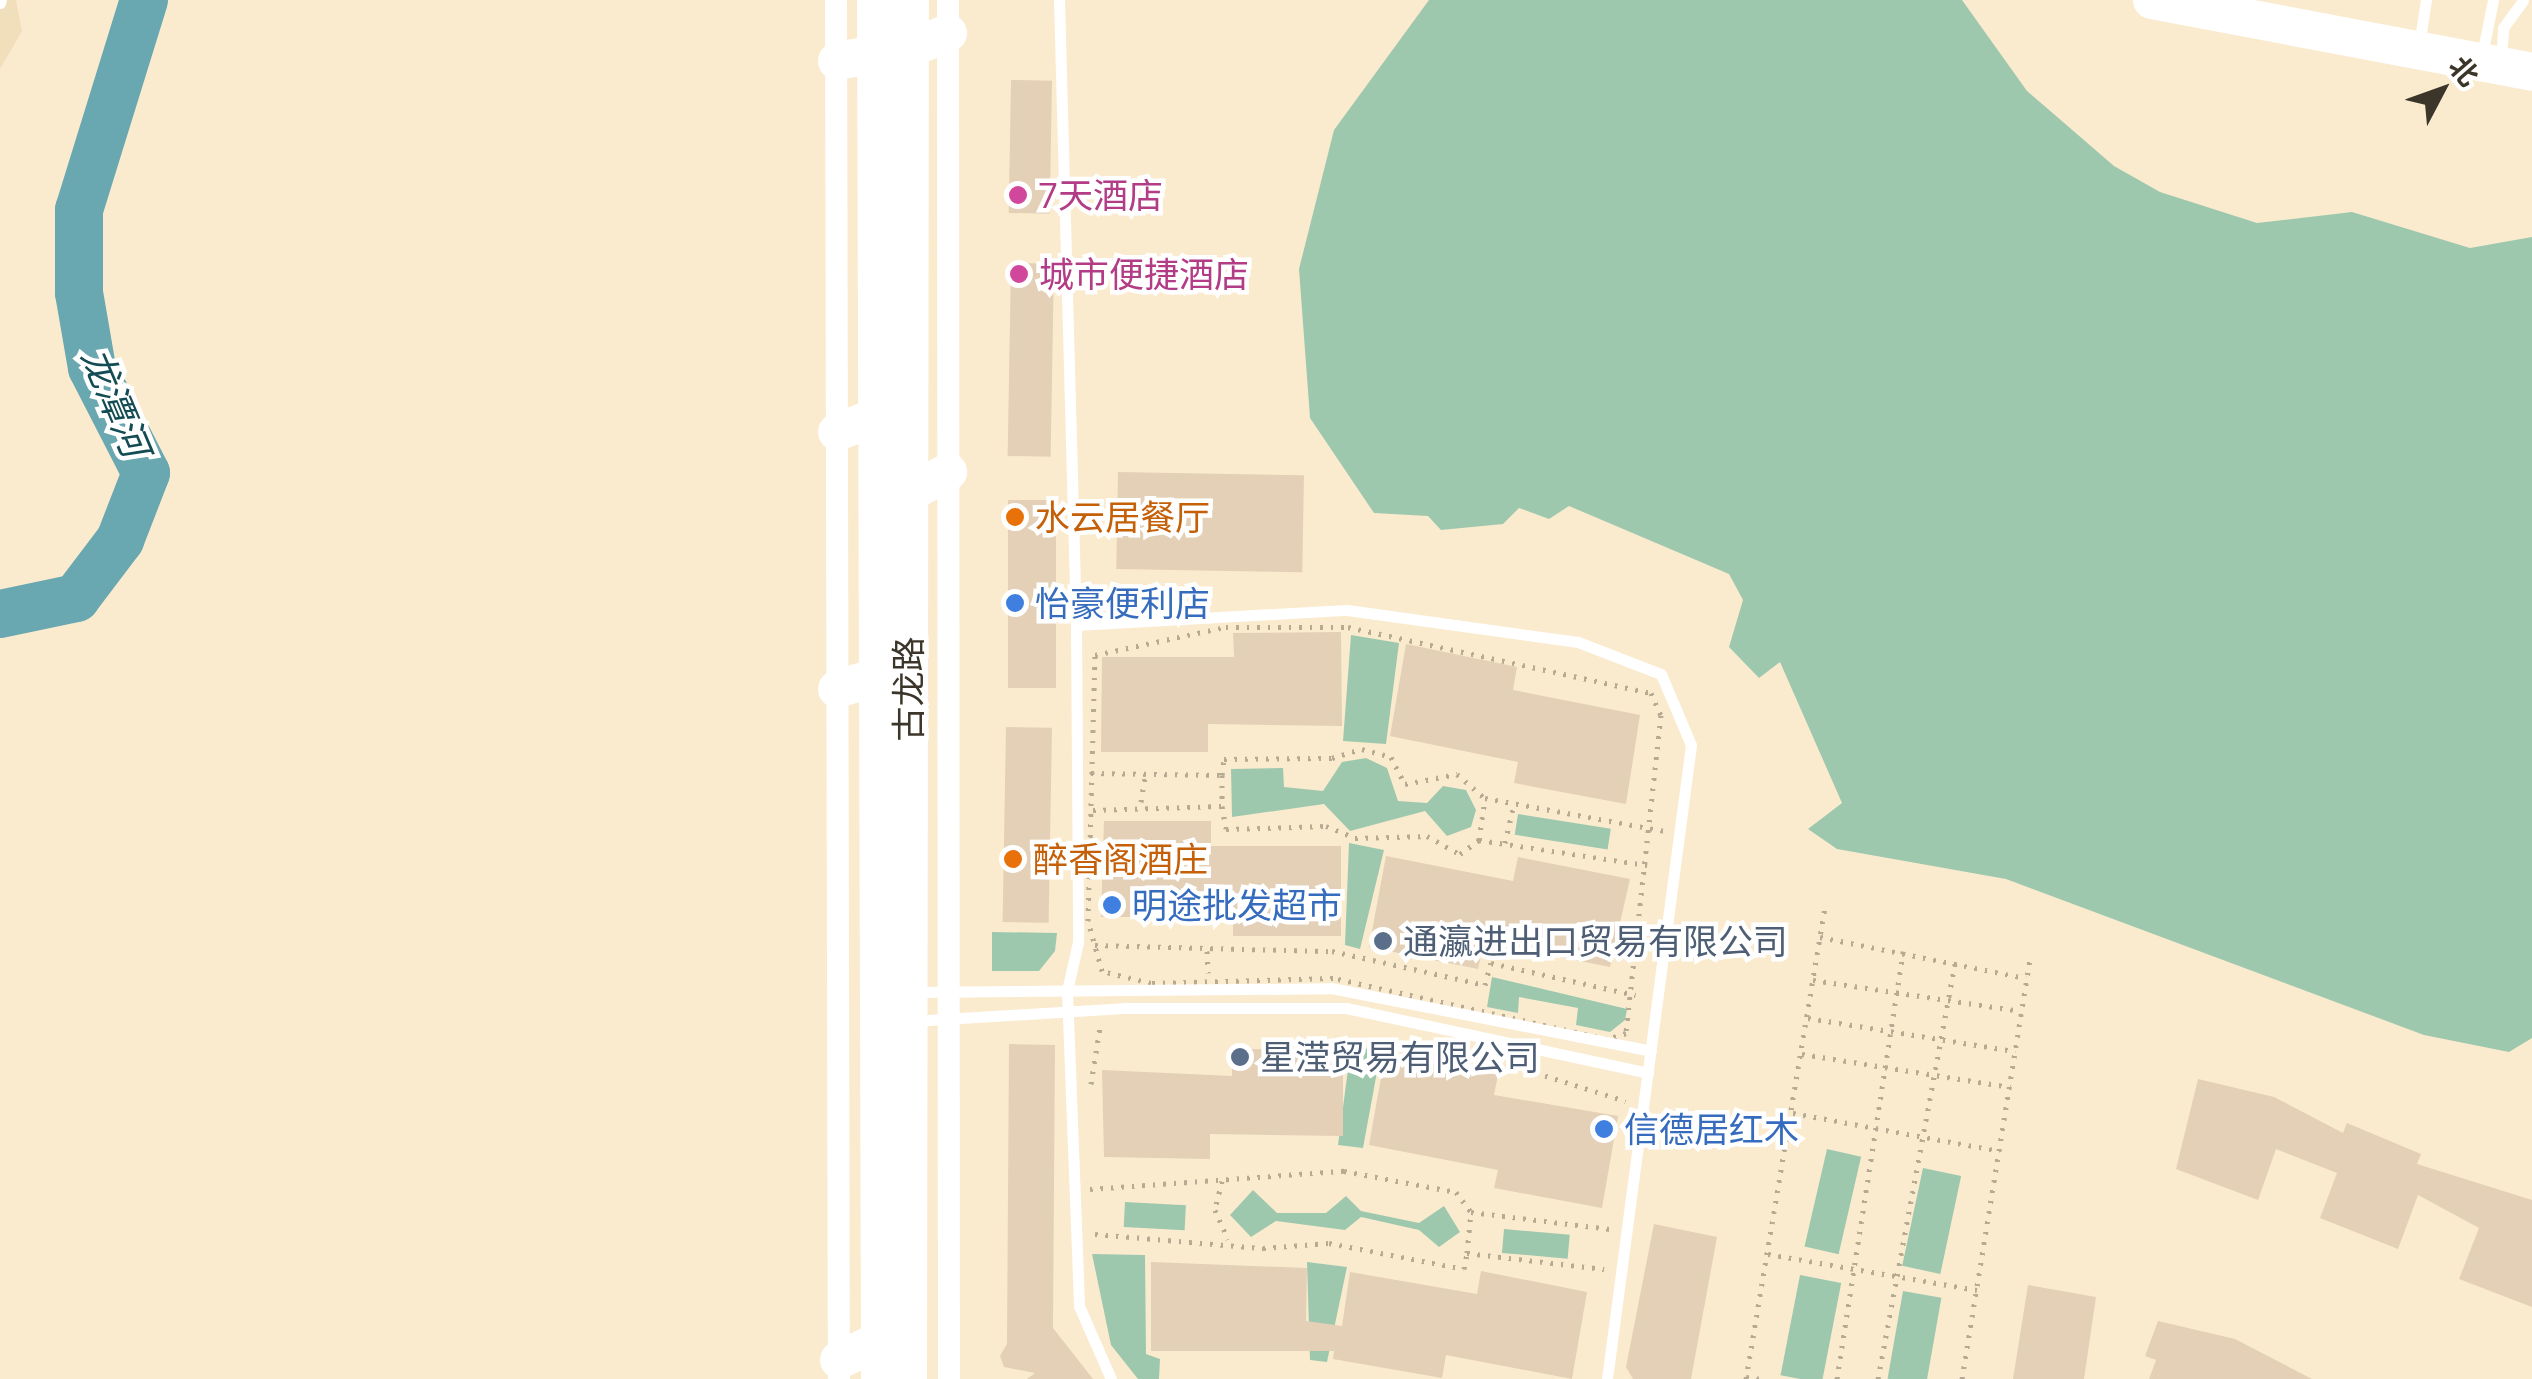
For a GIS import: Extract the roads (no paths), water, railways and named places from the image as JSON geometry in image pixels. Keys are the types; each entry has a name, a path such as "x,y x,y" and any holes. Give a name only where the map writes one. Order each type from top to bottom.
{"main road":[{"name":"古龙路","path":"876,0 893,51 905,496 908,1379"},
{"name":"古龙路","path":"880,1379 876,417 893,51 910,0"},
{"path":"2152,0 2504,66"},
{"path":"836,62 893,51 948,16"},
{"path":"837,432 876,417"},
{"path":"905,496 948,472"},
{"path":"837,689 877,677"},
{"path":"839,1370 880,1342"}],"street":[{"path":"836,0 839,1370"},
{"path":"948,16 953,1020 949,1379"}],"lane":[{"path":"1059,0 1076,626 1078,942 1067,990 1084,1189 1077,1234 1079,1306 1111,1379"},
{"path":"2418,49 2426,0"},
{"path":"2492,0 2504,66"},
{"path":"2504,66 2502,28 2523,0"},
{"path":"1076,626 1347,610 1512,630 1642,660 1687,720 1658,999 1607,1379"},
{"path":"908,1007 950,994 1331,988 1651,1051"},
{"path":"908,1007 953,1020 1370,1010 1648,1073"}],"waterway":[{"name":"龙潭河","path":"0,614 76,598 120,540 146,473 92,368 79,293 79,210 144,0"}],"place":[{"name":"7天酒店","path":"1018,195"},
{"name":"城市便捷酒店","path":"1019,274"},
{"name":"水云居餐厅","path":"1015,517"},
{"name":"怡豪便利店","path":"1015,603"},
{"name":"醉香阁酒庄","path":"1013,859"},
{"name":"明途批发超市","path":"1112,905"},
{"name":"通瀛进出口贸易有限公司","path":"1383,941"},
{"name":"星滢贸易有限公司","path":"1240,1057"},
{"name":"信德居红木","path":"1604,1129"}]}
